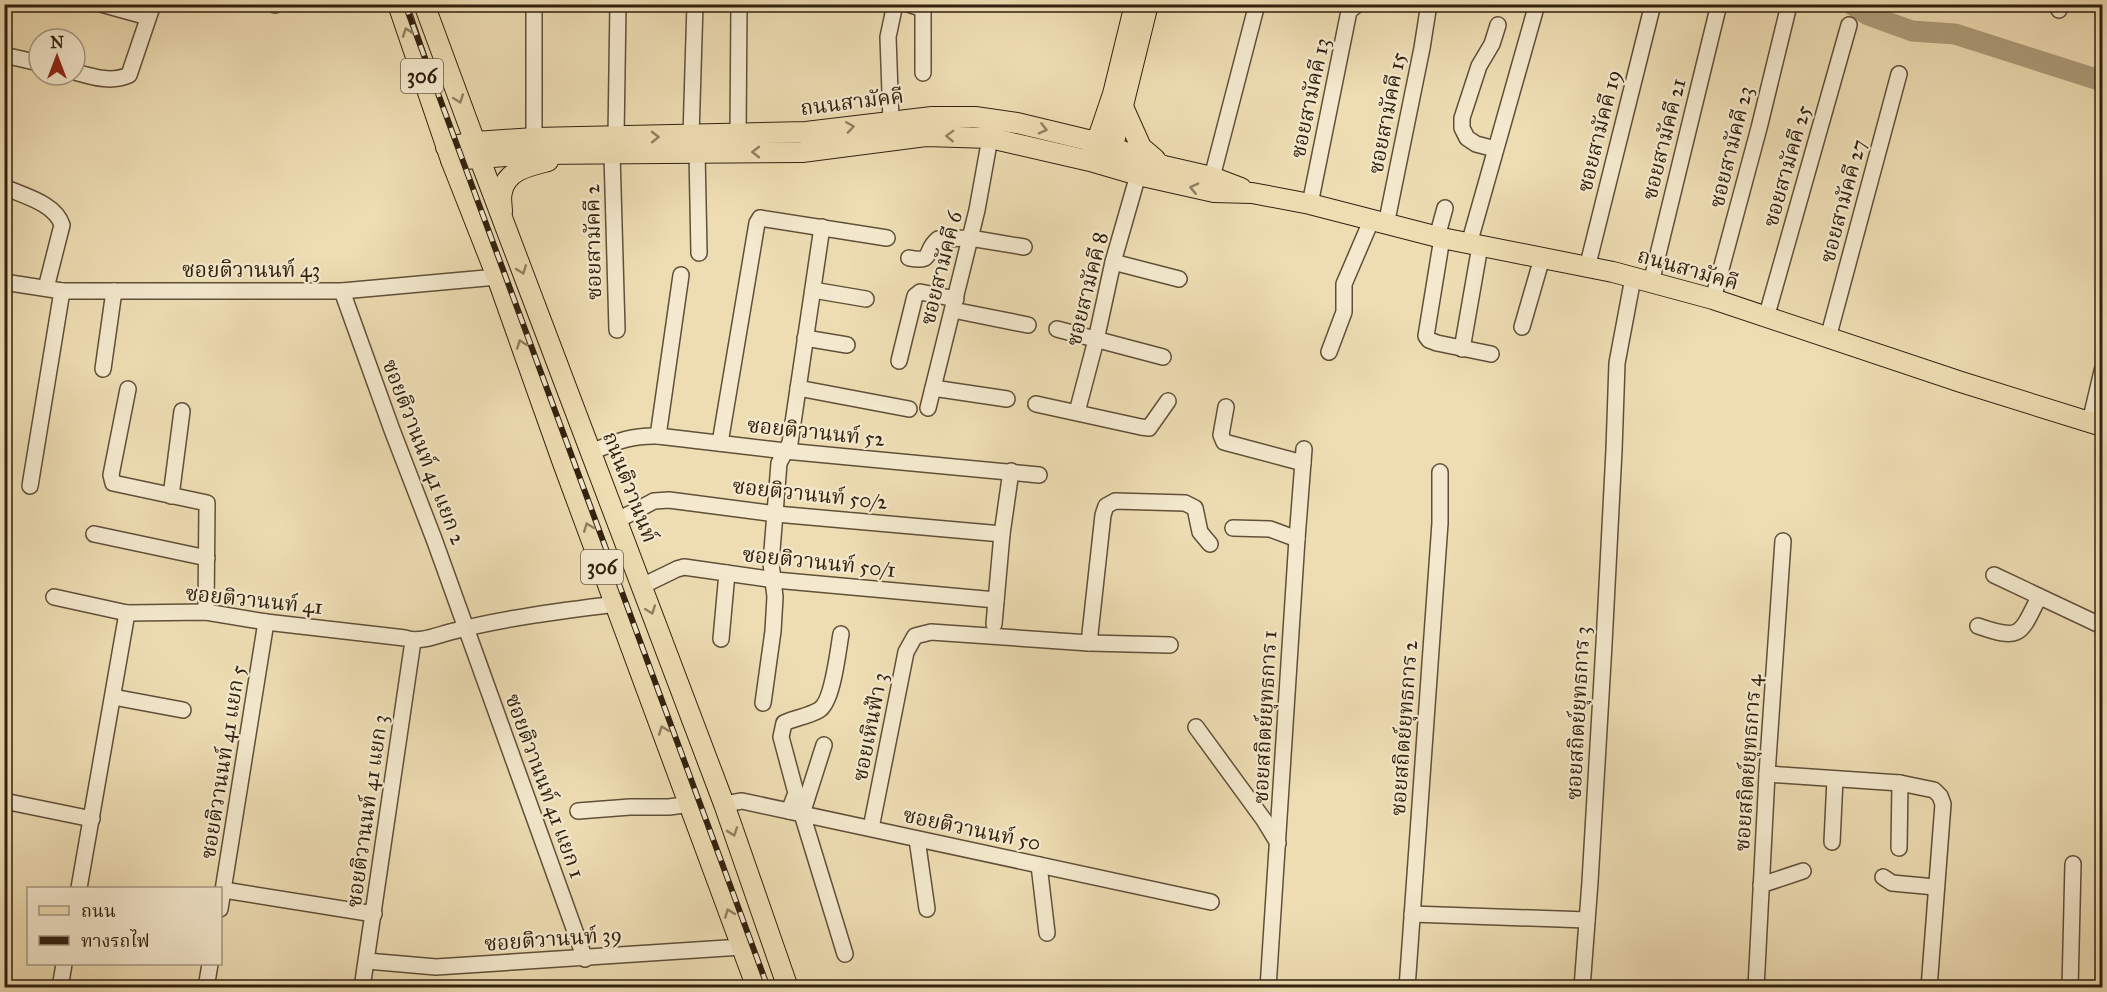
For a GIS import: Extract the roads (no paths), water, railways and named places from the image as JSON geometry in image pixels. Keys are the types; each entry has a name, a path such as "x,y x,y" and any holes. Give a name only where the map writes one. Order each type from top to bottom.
{"main road":[{"name":"306","path":"398,4 449,153 497,277 757,987"},
{"name":"ถนนติวานนท์","path":"424,4 724,804 788,987"},
{"path":"1099,164 1105,145 1113,94 1134,4"},
{"path":"1105,145 1124,109 1148,4"},
{"path":"1124,109 1141,147 1164,166"},
{"name":"ถนนสามัคคี","path":"694,144 738,135 806,132 932,117 975,117 1017,123 1105,145 1164,166 1212,177 1252,193"},
{"name":"ถนนสามัคคี","path":"504,147 534,138 614,145 694,144 802,152 926,136 990,138 1214,192 1252,193 1310,204 1439,238 1642,280 1713,299 1961,382 2096,424"},
{"name":"ถนนสามัคคี","path":"449,153 504,147 582,153 614,145"},
{"path":"502,215 502,192 514,173 526,166 582,153"}],"street":[{"path":"87,75 119,80 129,75 151,11 101,4"},
{"path":"534,4 534,138"},
{"name":"ซอยสามัคคี 2","path":"616,330 614,145 618,4"},
{"path":"695,4 694,144 699,253"},
{"path":"738,135 740,4"},
{"path":"891,121 888,38 895,4"},
{"path":"908,4 923,9 923,73"},
{"path":"1212,177 1257,4"},
{"name":"ซอยสามัคคี 13","path":"1310,204 1349,11 1358,4"},
{"path":"1462,349 1475,245 1495,149 1537,4"},
{"name":"ซอยสามัคคี 19","path":"1587,268 1653,4"},
{"name":"ซอยสามัคคี 21","path":"1614,441 1617,355 1642,280 1719,4"},
{"name":"ซอยสามัคคี 23","path":"1713,299 1789,5"},
{"name":"ซอยสามัคคี 15","path":"1329,352 1344,312 1344,284 1379,223 1422,48 1428,10"},
{"path":"1495,149 1476,144 1467,138 1462,128 1462,118 1479,66 1492,44 1498,25"},
{"name":"ซอยสามัคคี 25","path":"1766,318 1849,25"},
{"path":"4,55 27,60"},
{"name":"ซอยสามัคคี 27","path":"1828,338 1899,74"},
{"name":"ซอยสามัคคี 6","path":"927,408 970,238 990,138"},
{"name":"ซอยสามัคคี 8","path":"1077,412 1113,262 1138,175"},
{"path":"4,187 52,209 59,216 62,225 46,288"},
{"path":"1445,208 1425,328 1426,336 1437,343 1491,354"},
{"path":"720,443 757,223 760,218 887,238"},
{"path":"763,703 773,631 775,580 771,563 779,463 790,443 822,227"},
{"path":"909,258 922,260 926,258 933,243 938,239 970,238 1024,247"},
{"path":"1522,327 1542,258"},
{"path":"1113,262 1179,279"},
{"path":"658,436 681,275"},
{"name":"ซอยติวานนท์ 43","path":"4,282 62,291 342,291 497,277"},
{"path":"813,290 866,299"},
{"path":"30,486 62,291"},
{"path":"103,369 114,291"},
{"name":"ซอยติวานนท์ 41 แยก 2","path":"342,291 465,628"},
{"path":"899,361 915,296 920,292 1028,325"},
{"path":"1057,329 1163,357"},
{"path":"805,338 847,345"},
{"path":"2096,424 2103,371"},
{"path":"798,388 909,409"},
{"path":"933,388 1007,399"},
{"path":"128,389 111,475 113,483 207,503 206,612"},
{"path":"1036,404 1149,428 1168,400"},
{"name":"ซอยสถิตย์ยุทธการ 1","path":"1226,407 1221,435 1224,442 1303,456 1268,987"},
{"path":"171,496 182,411"},
{"name":"ซอยติวานนท์ 52","path":"591,452 626,438 658,436 785,451 1039,475"},
{"name":"ซอยสถิตย์ยุทธการ 3","path":"1581,987 1587,920 1614,441"},
{"path":"994,624 1002,534 1011,471"},
{"name":"ซอยสถิตย์ยุทธการ 2","path":"1407,987 1440,523 1440,472"},
{"name":"ซอยติวานนท์ 50/2","path":"618,520 654,501 669,500 776,514 1002,534"},
{"path":"1170,645 1089,643 1102,515 1106,506 1115,501 1185,503 1195,508 1200,532 1210,544"},
{"path":"1233,528 1270,529 1297,539"},
{"path":"93,534 207,558"},
{"name":"ซอยสถิตย์ยุทธการ 4","path":"1756,987 1767,774 1783,540"},
{"name":"ซอยติวานนท์ 50/1","path":"642,586 684,567 775,580 996,600"},
{"path":"721,639 727,573"},
{"path":"1994,575 2103,626"},
{"name":"ซอยติวานนท์ 41","path":"54,597 127,613 206,612 266,622 405,638 413,641 528,616 616,604"},
{"path":"1978,626 1999,633 2018,632 2024,627 2039,597"},
{"path":"79,887 127,613"},
{"name":"ซอยติวานนท์ 41 แยก 5","path":"222,900 266,622"},
{"name":"ซอยติวานนท์ 41 แยก 1","path":"465,628 585,959"},
{"name":"ซอยเหินฟ้า 3","path":"871,828 906,652 915,636 932,632 1089,643"},
{"path":"841,634 829,696 824,707 784,723 781,737 796,793 796,812 845,954"},
{"name":"ซอยติวานนท์ 41 แยก 3","path":"362,987 413,641"},
{"path":"113,697 183,710"},
{"path":"1197,727 1278,843"},
{"path":"796,812 824,745"},
{"path":"1767,774 1900,783 1934,790 1940,796 1942,804 1929,987"},
{"path":"1832,842 1835,779"},
{"path":"1899,848 1900,783"},
{"path":"4,801 92,819"},
{"name":"ซอยติวานนท์ 50","path":"724,804 742,801 1211,902"},
{"path":"578,811 691,804"},
{"path":"917,839 927,909"},
{"path":"2070,987 2073,864"},
{"path":"1039,865 1047,933"},
{"path":"1761,885 1803,871"},
{"path":"1883,877 1892,883 1935,887"},
{"path":"224,890 374,914"},
{"path":"1412,915 1587,920"},
{"name":"ซอยติวานนท์ 39","path":"367,961 436,967 742,947"},
{"path":"60,987 64,965"},
{"path":"206,987 210,965"}],"waterway":[{"path":"1851,4 1868,15 1912,31 1955,34 2102,81"}],"railway":[{"path":"405,4 768,988"}]}
